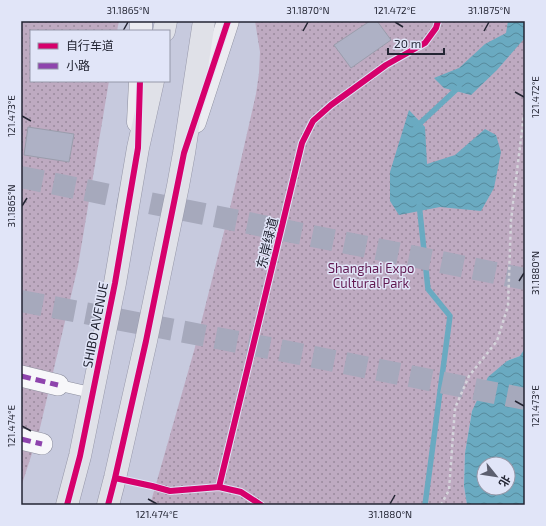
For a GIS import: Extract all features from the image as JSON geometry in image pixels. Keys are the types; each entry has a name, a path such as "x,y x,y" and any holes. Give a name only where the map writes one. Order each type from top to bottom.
{"main road":[{"path":"108,505 146,341 184,153 204,21"},
{"name":"SHIBO AVENUE","path":"67,505 80,456 115,283 138,148 152,82"}],"street":[{"path":"184,153 228,21"},
{"path":"138,148 140,82"},
{"path":"21,376 58,385"},
{"path":"21,439 42,444"}],"lane":[{"path":"58,385 93,392"}],"path":[{"path":"441,505 449,490 455,408 469,376 497,341 508,306 511,220 525,106"}],"green space":[{"path":"21,21 119,21 117,30 30,30 30,82 109,82 78,266 39,432 21,487"},
{"name":"Shanghai Expo Cultural Park","path":"255,21 525,21 525,348 520,356 507,361 472,411 465,453 464,486 467,505 150,505 194,351 230,208 256,94 260,52"}],"water":[{"path":"508,21 525,21 524,39 497,70 471,95 444,88 434,78 459,68 485,44 506,33"},
{"path":"409,110 425,127 427,164 455,155 485,129 496,135 501,152 494,188 481,211 440,207 399,215 390,201 390,172"},
{"path":"525,348 525,505 467,505 464,486 465,453 472,411 488,377 507,361 520,356"}],"building":[{"path":"370,21 377,21 391,40 351,68 334,45"},
{"path":"28,127 74,134 69,162 24,155"}],"waterway":[{"path":"416,127 459,87"},
{"path":"419,203 428,289 450,316 425,505"}],"tunnel":[{"path":"21,177 525,279"},
{"path":"21,301 254,345 525,399"}],"marked path":[{"path":"21,376 58,385"},
{"path":"21,439 42,444"}],"cycle path":[{"path":"108,505 146,341 184,153 228,21"},
{"name":"东岸绿道","path":"219,487 302,143 313,121 331,105 386,65 425,43 436,28 438,21"},
{"path":"67,505 80,456 115,283 138,148 140,82"},
{"path":"115,478 170,491 219,487 241,492 261,505"}]}
